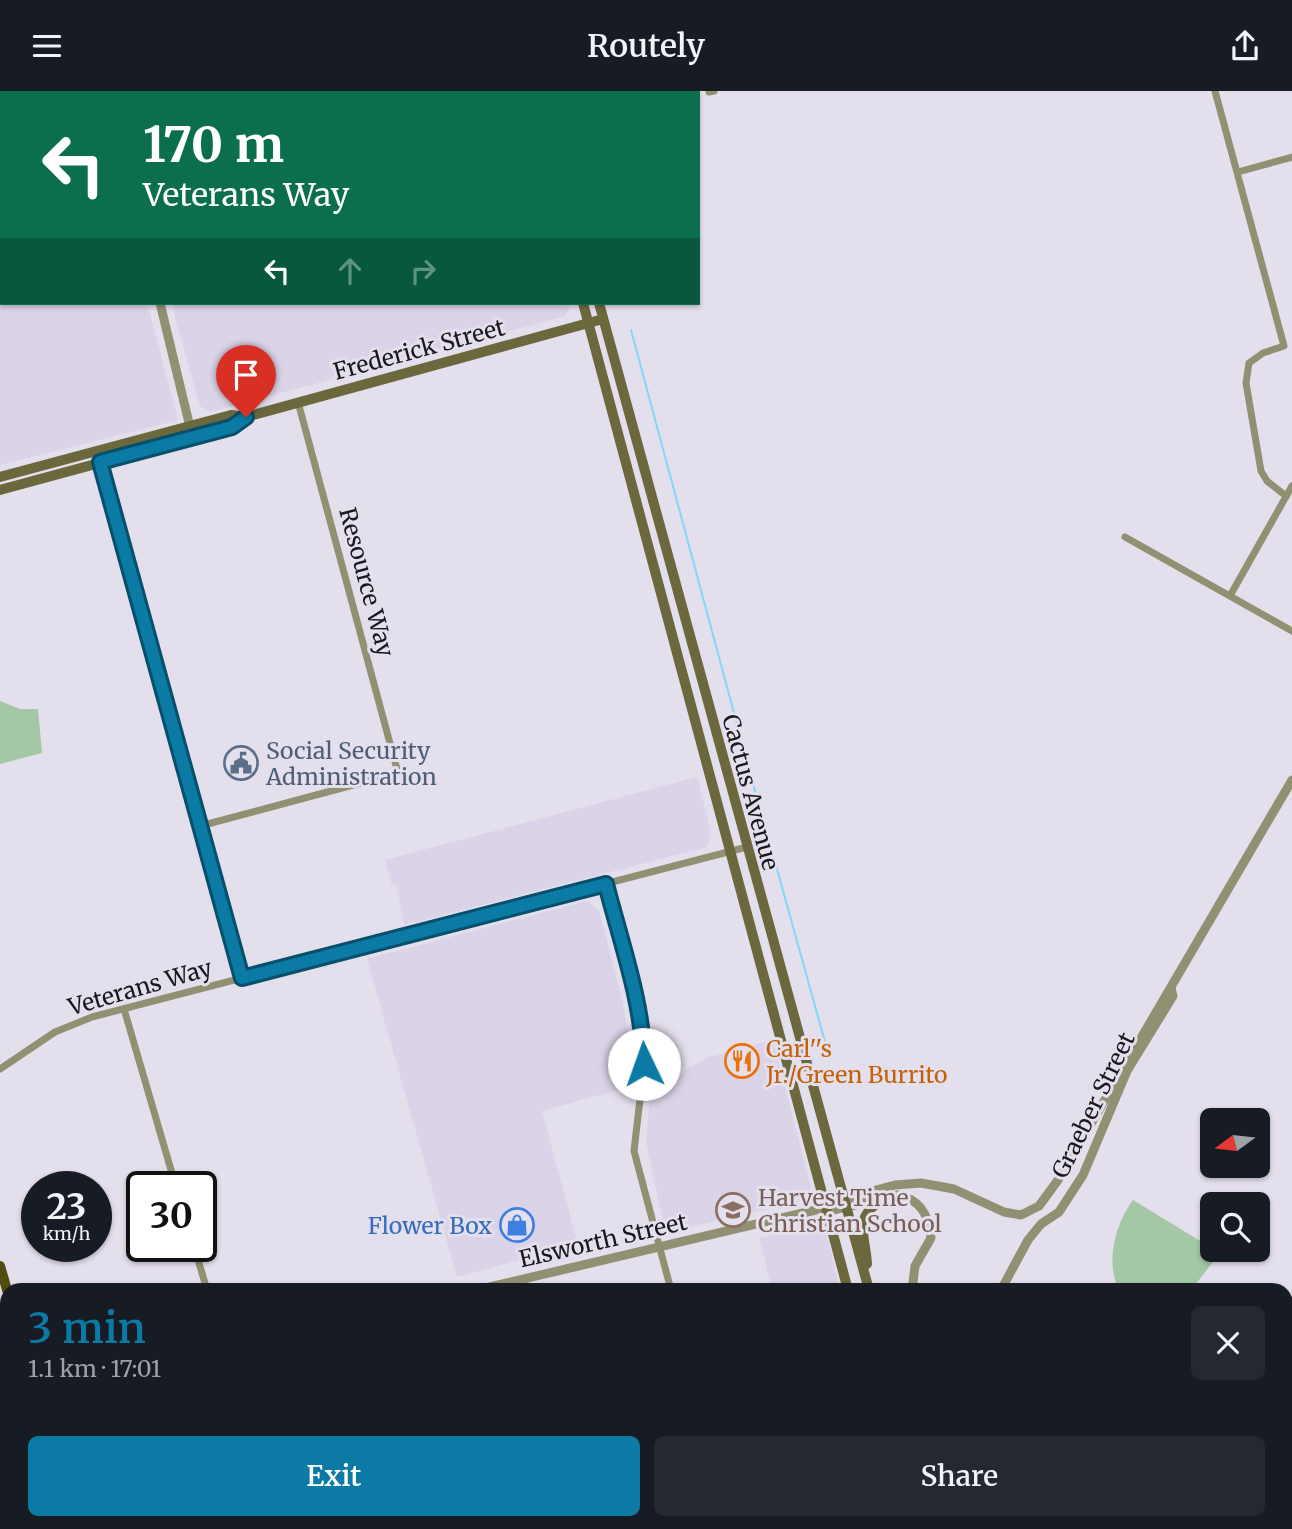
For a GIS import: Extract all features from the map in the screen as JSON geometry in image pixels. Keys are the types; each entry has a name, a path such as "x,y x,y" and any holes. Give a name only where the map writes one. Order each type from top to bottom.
{"main road":[{"name":"Cactus Avenue","path":"583,305 846,1283"},
{"name":"Cactus Avenue","path":"600,305 868,1283"},
{"name":"Frederick Street","path":"0,477 232,427 246,417 603,319"},
{"name":"Frederick Street","path":"0,490 190,427 231,415 246,417"},
{"path":"0,483 11,480 20,472"},
{"path":"868,1283 862,1225 872,1206 887,1197"},
{"path":"0,1266 5,1283"}],"street":[{"path":"1216,91 1284,346 1263,353 1249,363 1246,383 1261,471 1267,481 1286,496"},
{"path":"1238,173 1292,157"},
{"path":"160,305 190,427"},
{"name":"Resource Way","path":"200,826 398,773 298,402"},
{"path":"99,457 242,978"},
{"path":"1231,594 1292,486"},
{"path":"1125,537 1231,594 1292,631"},
{"name":"Graeber Street","path":"845,1203 895,1185 928,1184 968,1194 1004,1212 1021,1216 1034,1210 1048,1194 1292,780"},
{"name":"Veterans Way","path":"0,1069 70,1025 747,847"},
{"path":"606,884 643,1038 634,1151 669,1283"},
{"name":"Graeber Street","path":"1005,1283 1028,1240 1065,1202 1083,1175 1127,1071 1172,996 1171,988"},
{"path":"124,1009 171,1171"},
{"path":"845,1203 887,1197 908,1198 938,1228"},
{"name":"Elsworth Street","path":"507,1283 845,1203"},
{"path":"913,1283 915,1266 931,1238 927,1215"},
{"path":"199,1262 205,1283"}],"shaded area":[{"path":"0,305 148,305 178,420 0,465"},
{"path":"172,305 571,305 565,316 211,412 200,406"},
{"path":"697,777 711,833 707,847 404,925 396,884 392,885 385,860"},
{"path":"587,901 599,910 622,999 632,1057 628,1087 542,1111 578,1244 457,1277 367,959"},
{"path":"769,1041 775,1048 811,1188 803,1201 677,1230 664,1224 646,1143 651,1086 672,1079 706,1058"},
{"path":"813,1224 826,1231 838,1283 770,1283 759,1238"}],"green space":[{"path":"0,701 20,709 38,709 42,753 0,764"},
{"path":"1133,1200 1200,1241 1200,1262 1213,1262 1197,1283 1116,1283 1113,1256 1121,1220"}],"waterway":[{"path":"631,330 762,817"},
{"path":"774,858 828,1053"}],"place":[{"name":"Social Security Administration","path":"241,763"},
{"name":"Carl''s Jr./Green Burrito","path":"742,1061"},
{"name":"Harvest Time Christian School","path":"733,1210"},
{"name":"Flower Box","path":"517,1225"}],"route":[{"path":"246,417 232,427 100,462 242,978 606,884 634,991 643,1038 644,1064"}]}
